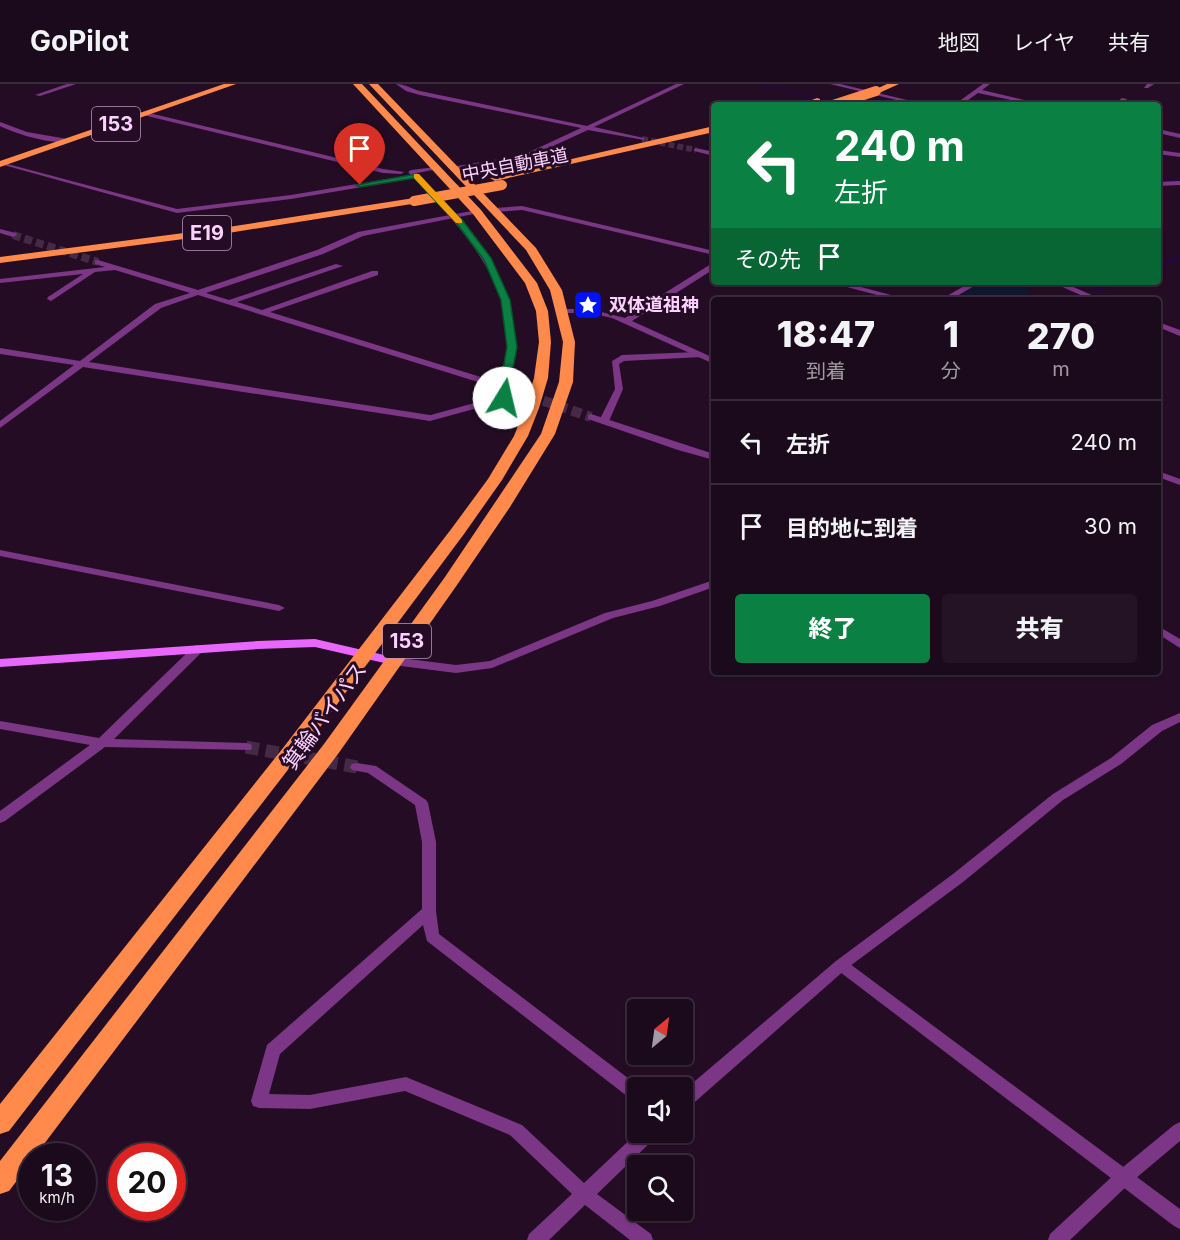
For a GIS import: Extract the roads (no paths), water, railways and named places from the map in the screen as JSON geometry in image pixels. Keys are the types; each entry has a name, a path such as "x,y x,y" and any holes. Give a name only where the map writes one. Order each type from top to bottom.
{"highway":[{"name":"153","path":"1,163 232,84"},
{"name":"箕輪バイパス","path":"0,1123 290,753 495,480 521,436 541,378 545,342 542,311 531,283 477,212 357,84"},
{"name":"箕輪バイパス","path":"0,1182 324,758 502,507 548,434 566,382 569,342 556,290 530,248 373,84"},
{"path":"814,102 860,88 895,84"},
{"path":"839,102 873,88"},
{"name":"中央自動車道","path":"499,181 711,130"},
{"name":"中央自動車道","path":"0,260 222,231 499,181 711,139"},
{"name":"中央自動車道","path":"0,250 412,197"}],"street":[{"path":"38,95 73,84"},
{"path":"399,84 414,92 642,139"},
{"path":"663,84 678,85"},
{"path":"833,84 913,102"},
{"path":"961,102 987,84"},
{"path":"453,168 525,157 678,85"},
{"path":"977,91 1028,102"},
{"path":"1120,102 1124,99"},
{"path":"0,351 430,418 504,398 508,388 512,347 506,300 488,260 453,215 414,174 383,171 145,114"},
{"path":"0,124 18,133 39,138 70,140"},
{"path":"1161,132 1180,136"},
{"path":"696,150 711,153"},
{"path":"1161,152 1180,155"},
{"path":"1,163 177,211 291,197 435,169"},
{"path":"1161,184 1179,183"},
{"path":"495,210 522,207 711,252"},
{"path":"0,425 158,306 320,252 361,234 477,212"},
{"path":"0,231 14,235"},
{"path":"98,262 508,388"},
{"path":"230,302 339,266"},
{"path":"0,281 117,268"},
{"path":"626,321 711,268"},
{"path":"51,299 92,272"},
{"path":"263,312 375,273"},
{"path":"844,285 894,297"},
{"path":"950,297 972,285"},
{"path":"1062,285 1092,297"},
{"path":"561,311 590,310 626,321 711,360"},
{"path":"1161,325 1180,333"},
{"path":"604,421 620,389 617,360 698,355"},
{"path":"591,417 711,456"},
{"path":"1161,475 1180,482"},
{"path":"0,553 279,608"},
{"path":"0,663 315,643 393,661 456,669 492,664 609,615 656,604 711,584"},
{"path":"1161,631 1180,644"},
{"path":"0,818 102,743 198,649"},
{"path":"693,1093 841,965 958,878 1058,797 1116,761 1157,728 1180,717"},
{"path":"0,725 102,743 246,747"},
{"path":"357,767 371,769 422,803 429,842 429,911 432,937 627,1087"},
{"path":"429,911 273,1050 259,1101 310,1102 406,1084 516,1130 584,1194 644,1240"},
{"path":"841,965 1180,1220"},
{"path":"1057,1240 1123,1178 1180,1130"},
{"path":"536,1240 638,1143"}],"waterway":[{"path":"758,84 834,102"},
{"path":"1161,178 1180,181"},
{"path":"1161,265 1180,256"},
{"path":"1095,291 1110,285"}],"tunnel":[{"path":"642,139 696,150"},
{"path":"13,235 98,262"},
{"path":"510,389 519,392"},
{"path":"515,391 591,417"},
{"path":"246,747 357,767"}],"place":[{"name":"双体道祖神","path":"588,305"}]}
